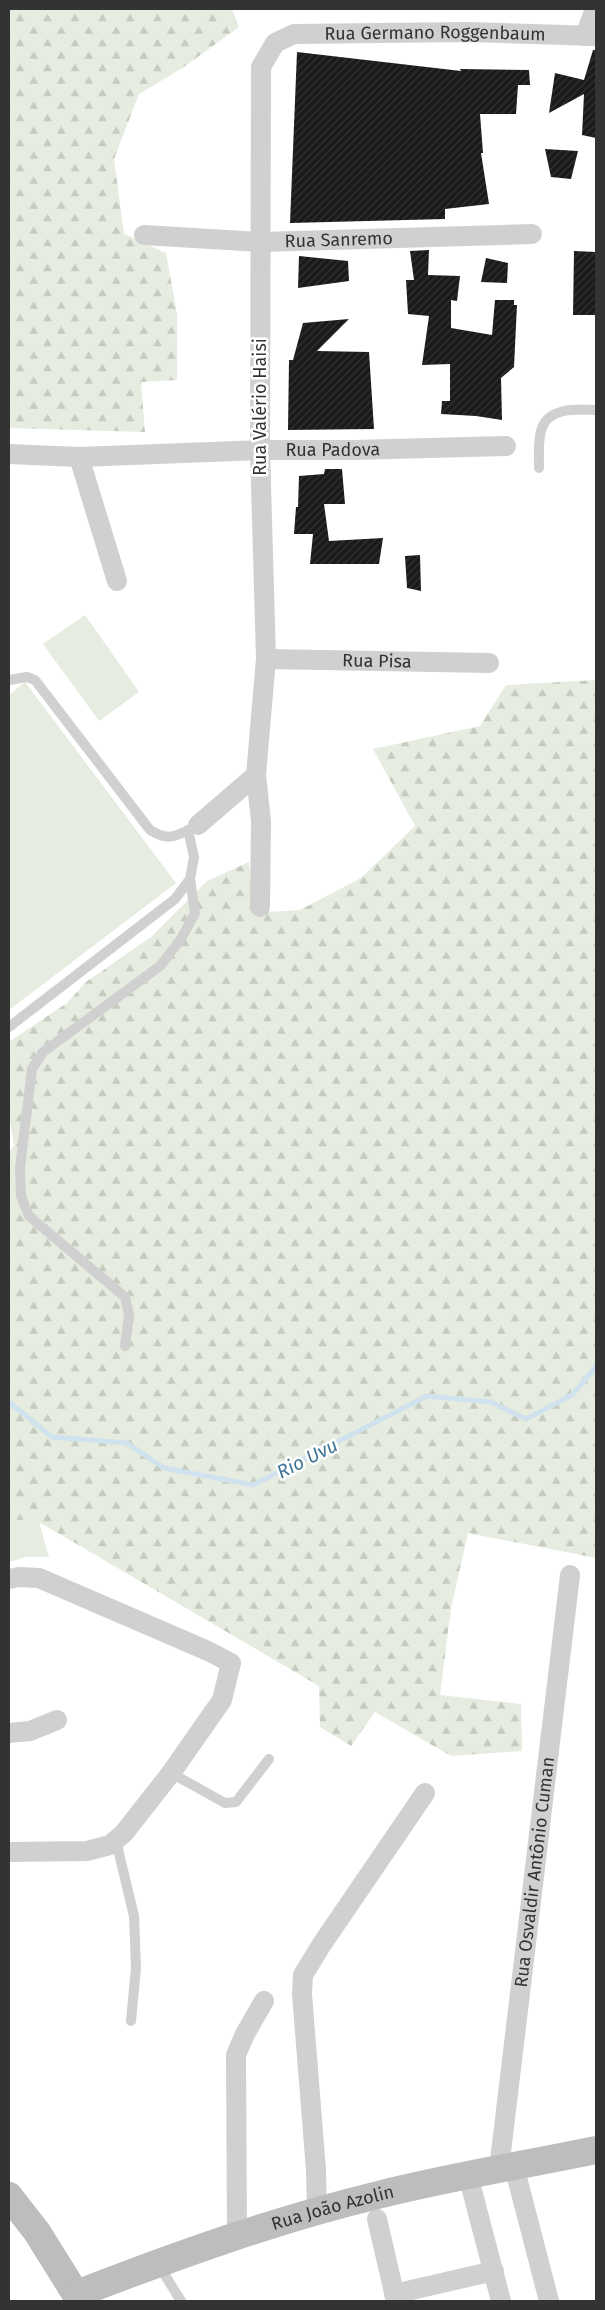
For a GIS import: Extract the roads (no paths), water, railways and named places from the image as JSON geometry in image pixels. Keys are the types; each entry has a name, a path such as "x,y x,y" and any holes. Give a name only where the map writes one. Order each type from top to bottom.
{"street":[{"path":"591,36 595,9"},
{"name":"Rua Germano Roggenbaum","path":"275,43 294,34 466,32 591,36"},
{"name":"Rua Valério Haisi","path":"260,907 260,821 256,775 266,659 260,450 261,67 275,43"},
{"name":"Rua Sanremo","path":"144,235 260,242 532,234"},
{"name":"Rua Padova","path":"9,454 79,457 260,450 354,450 506,446"},
{"path":"79,457 117,581"},
{"name":"Rua Pisa","path":"266,659 489,663"},
{"path":"193,828 256,775"},
{"name":"Rua Osvaldir Antônio Cuman","path":"506,2168 570,1575"},
{"path":"9,1579 19,1577 40,1578 208,1651 231,1663 222,1700 171,1773 124,1833 110,1846 87,1851 9,1852"},
{"path":"9,1733 30,1731 57,1720"},
{"path":"318,2212 302,1994 303,1975 425,1793"},
{"path":"237,2236 236,2055 245,2034 264,2001"},
{"name":"Rua João Azolin","path":"75,2298 157,2263 237,2236 377,2195 596,2150"},
{"path":"506,2168 550,2301"},
{"path":"468,2175 502,2301"},
{"path":"9,2196 37,2232 75,2298"},
{"path":"377,2219 395,2298 494,2271"}],"lane":[{"path":"539,468 541,430 548,420 560,412 576,409 596,410"},
{"path":"9,680 15,677 27,677 35,680 150,830 161,837 172,838 193,828 194,857 190,879 195,913 181,939 160,966 43,1052 32,1069 20,1168 21,1196 29,1216 125,1297 129,1316 125,1346"},
{"path":"9,1026 175,899 190,879"},
{"path":"171,1773 225,1803 236,1802 269,1759"},
{"path":"116,1840 134,1916 136,1968 131,2021"},
{"path":"157,2263 181,2301"}],"waterway":[{"name":"Rio Uvu","path":"9,1402 52,1437 127,1443 164,1468 253,1485 427,1396 491,1402 526,1419 572,1395 596,1367"}]}
